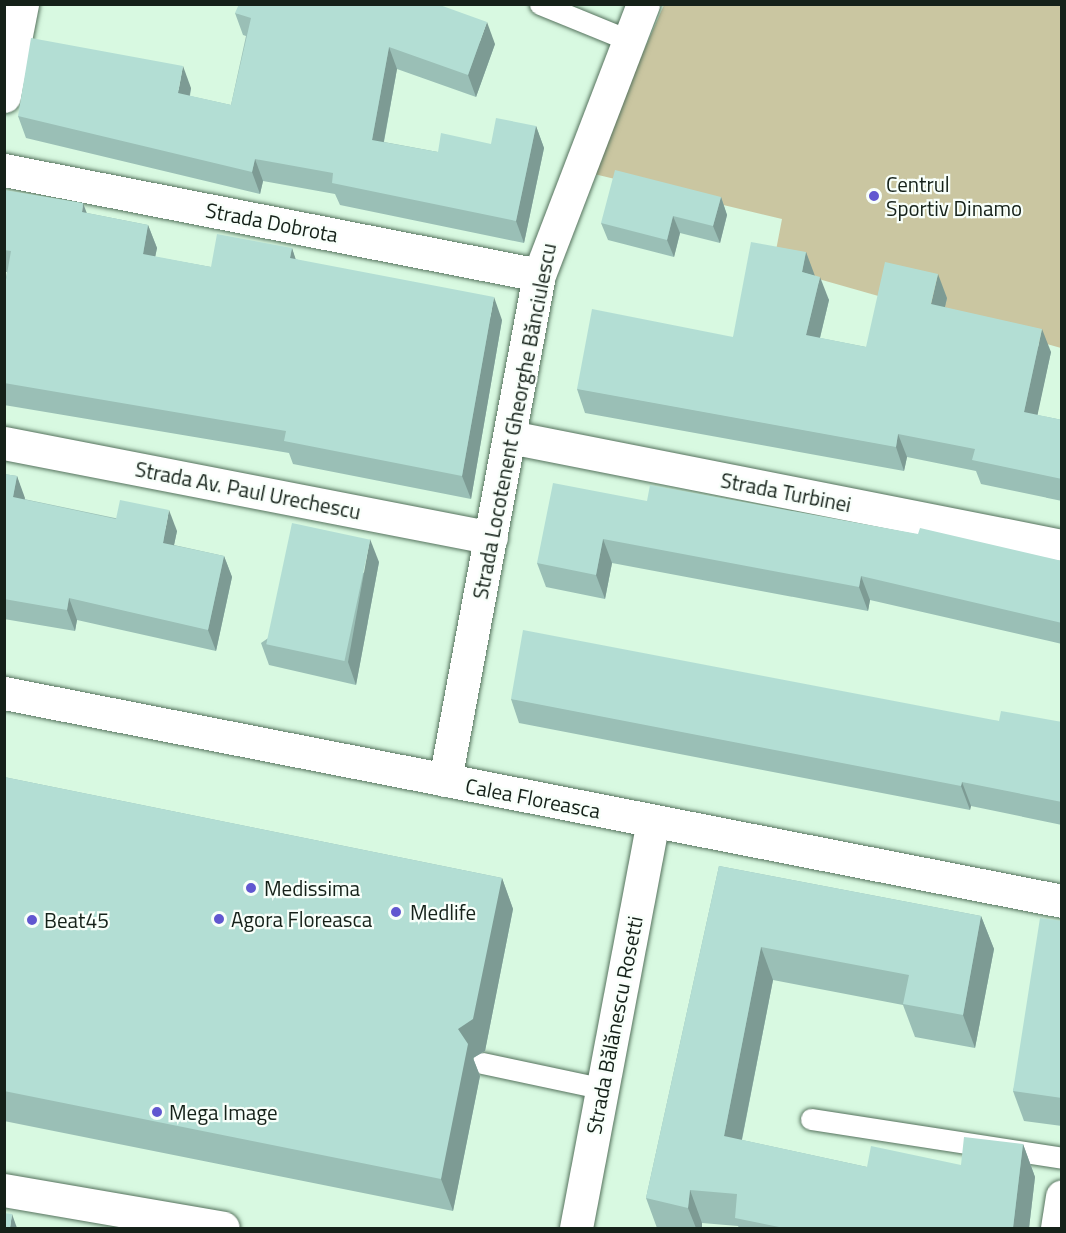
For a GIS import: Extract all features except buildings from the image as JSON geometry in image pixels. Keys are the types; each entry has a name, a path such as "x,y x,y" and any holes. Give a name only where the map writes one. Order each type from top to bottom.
{"street":[{"path":"4,96 22,4"},
{"name":"Strada Locotenent Gheorghe Bănciulescu","path":"445,780 539,274 643,4"},
{"name":"Strada Dobrota","path":"4,170 539,274"},
{"name":"Strada Turbinei","path":"510,437 1062,546"},
{"name":"Strada Av. Paul Urechescu","path":"4,443 491,538"},
{"name":"Calea Floreasca","path":"4,693 1062,901"},
{"name":"Strada Bălănescu Rosetti","path":"576,1228 600,1088 653,821"},
{"path":"4,1190 223,1228"},
{"path":"1057,1228 1062,1196"}],"lane":[{"path":"540,4 628,40"},
{"path":"482,1063 600,1088"},
{"path":"811,1119 1062,1158"}],"shaded area":[{"name":"Centrul Sportiv Dinamo","path":"664,5 1061,5 1061,348 773,266 782,219 590,173"}],"place":[{"name":"Centrul Sportiv Dinamo","path":"874,196"},
{"name":"Medissima","path":"251,888"},
{"name":"Medlife","path":"396,912"},
{"name":"Agora Floreasca","path":"219,919"},
{"name":"Beat45","path":"32,920"},
{"name":"Mega Image","path":"157,1112"}]}
